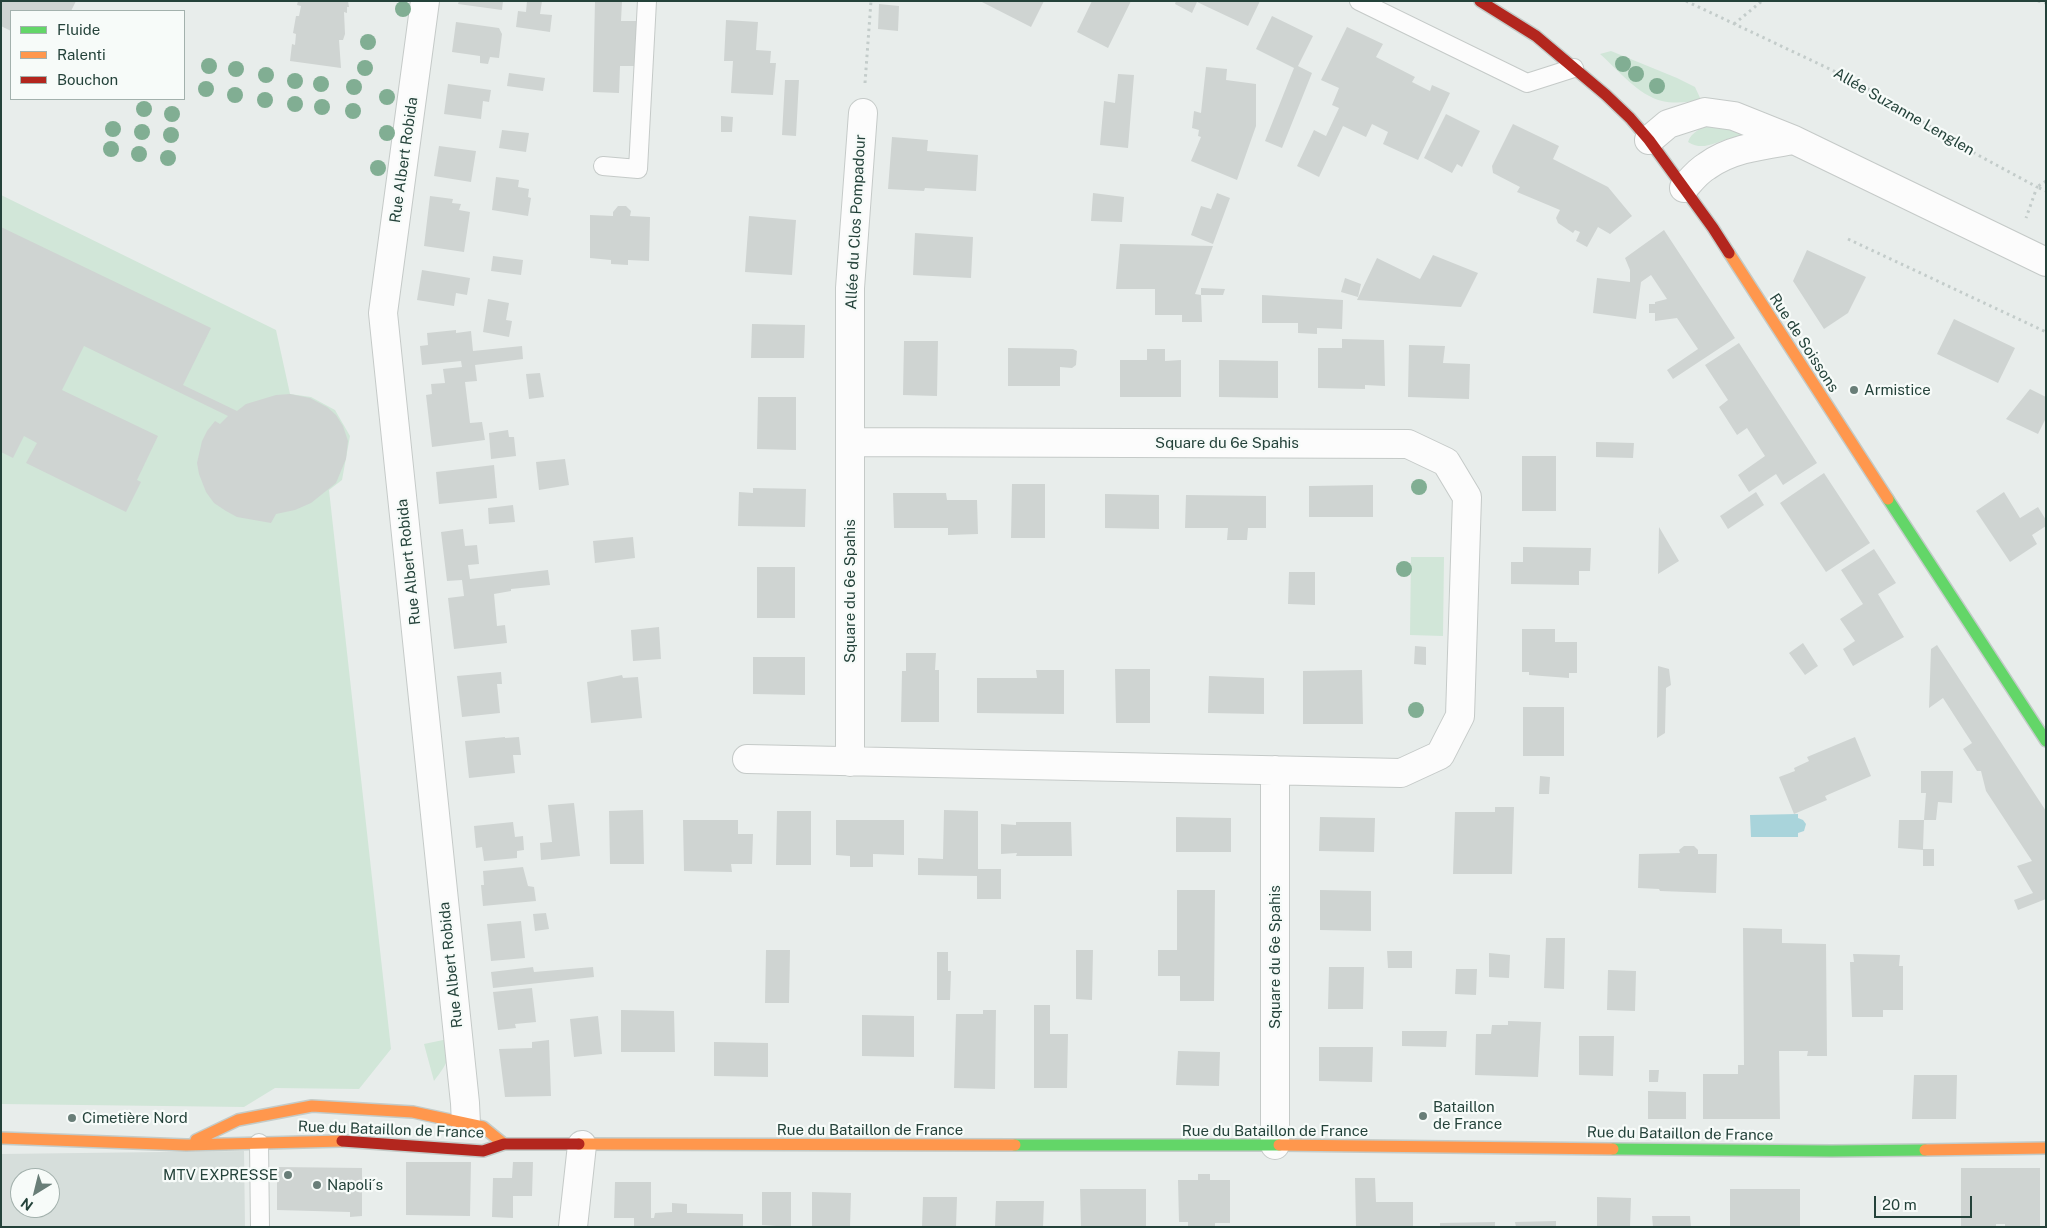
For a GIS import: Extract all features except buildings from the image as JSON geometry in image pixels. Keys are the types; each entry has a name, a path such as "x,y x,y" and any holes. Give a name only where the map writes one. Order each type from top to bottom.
{"street":[{"name":"Rue Albert Robida","path":"425,1 383,313 466,1124"},
{"name":"Rue de Soissons","path":"1484,4 1536,36 1606,95 1649,140 1713,228 1760,304 2046,741"},
{"path":"1649,140 1668,124 1705,112 1734,116 1794,140 2046,262"},
{"name":"Allée du Clos Pompadour","path":"850,442 850,288 863,113"},
{"path":"1684,188 1706,166 1732,153 1794,140"},
{"name":"Square du 6e Spahis","path":"747,759 850,762 1401,773 1440,755 1460,716 1467,497 1446,462 1408,444 850,442 850,762"},
{"name":"Square du 6e Spahis","path":"1275,770 1275,1145"},
{"name":"Rue du Bataillon de France","path":"186,1145 238,1120 312,1106 413,1112 483,1128 504,1144"},
{"name":"Rue du Bataillon de France","path":"1,1138 186,1145 332,1140 482,1151 504,1144 1275,1145 1831,1151 2046,1148"},
{"path":"573,1227 582,1145"}],"lane":[{"path":"603,166 638,169 647,1"},
{"path":"1359,1 1527,83 1574,68"},
{"path":"259,1143 260,1227"}],"path":[{"name":"Allée du Clos Pompadour","path":"863,113 871,1"},
{"name":"Allée Suzanne Lenglen","path":"1686,1 1855,80 1976,154 2046,191"},
{"path":"1734,24 1762,1"},
{"path":"2038,1 2046,3"},
{"path":"2015,247 2037,187 2046,181"},
{"path":"1848,239 2046,332"}],"shaded area":[{"path":"244,1151 245,1227 1,1227 1,1154"}],"green space":[{"path":"1611,51 1695,87 1701,100 1667,102 1653,98 1637,88 1600,54"},
{"path":"1710,124 1735,124 1749,136 1730,138 1703,146 1693,145 1688,142 1694,133"},
{"path":"1,195 276,330 290,394 311,397 335,410 350,436 342,480 329,490 391,1049 359,1089 275,1088 244,1107 1,1104"},
{"path":"1411,557 1444,557 1443,636 1410,635"},
{"path":"448,1039 449,1052 447,1062 434,1081 424,1044"}],"water":[{"path":"1798,814 1798,818 1806,824 1804,831 1798,833 1798,837 1751,837 1750,815"}],"traffic: fast":[{"path":"1888,499 2046,741"},
{"path":"1015,1145 1279,1145"},
{"path":"1613,1149 1925,1150"}],"traffic: slow":[{"path":"1729,253 1888,499"},
{"path":"196,1140 238,1120 312,1106 413,1112 483,1127 504,1144"},
{"path":"1,1138 186,1145 342,1141"},
{"path":"579,1144 1015,1145"},
{"path":"1279,1145 1613,1149"},
{"path":"1925,1150 2046,1148"}],"traffic: jam":[{"path":"1480,1 1536,36 1606,95 1630,118 1649,140 1729,253"},
{"path":"342,1141 483,1151 504,1144 579,1144"}],"place":[{"name":"Armistice","path":"1854,390"},
{"name":"Bataillon de France","path":"1423,1116"},
{"name":"Cimetière Nord","path":"72,1118"},
{"name":"MTV EXPRESSE","path":"288,1175"},
{"name":"Napoli´s","path":"317,1185"}]}
